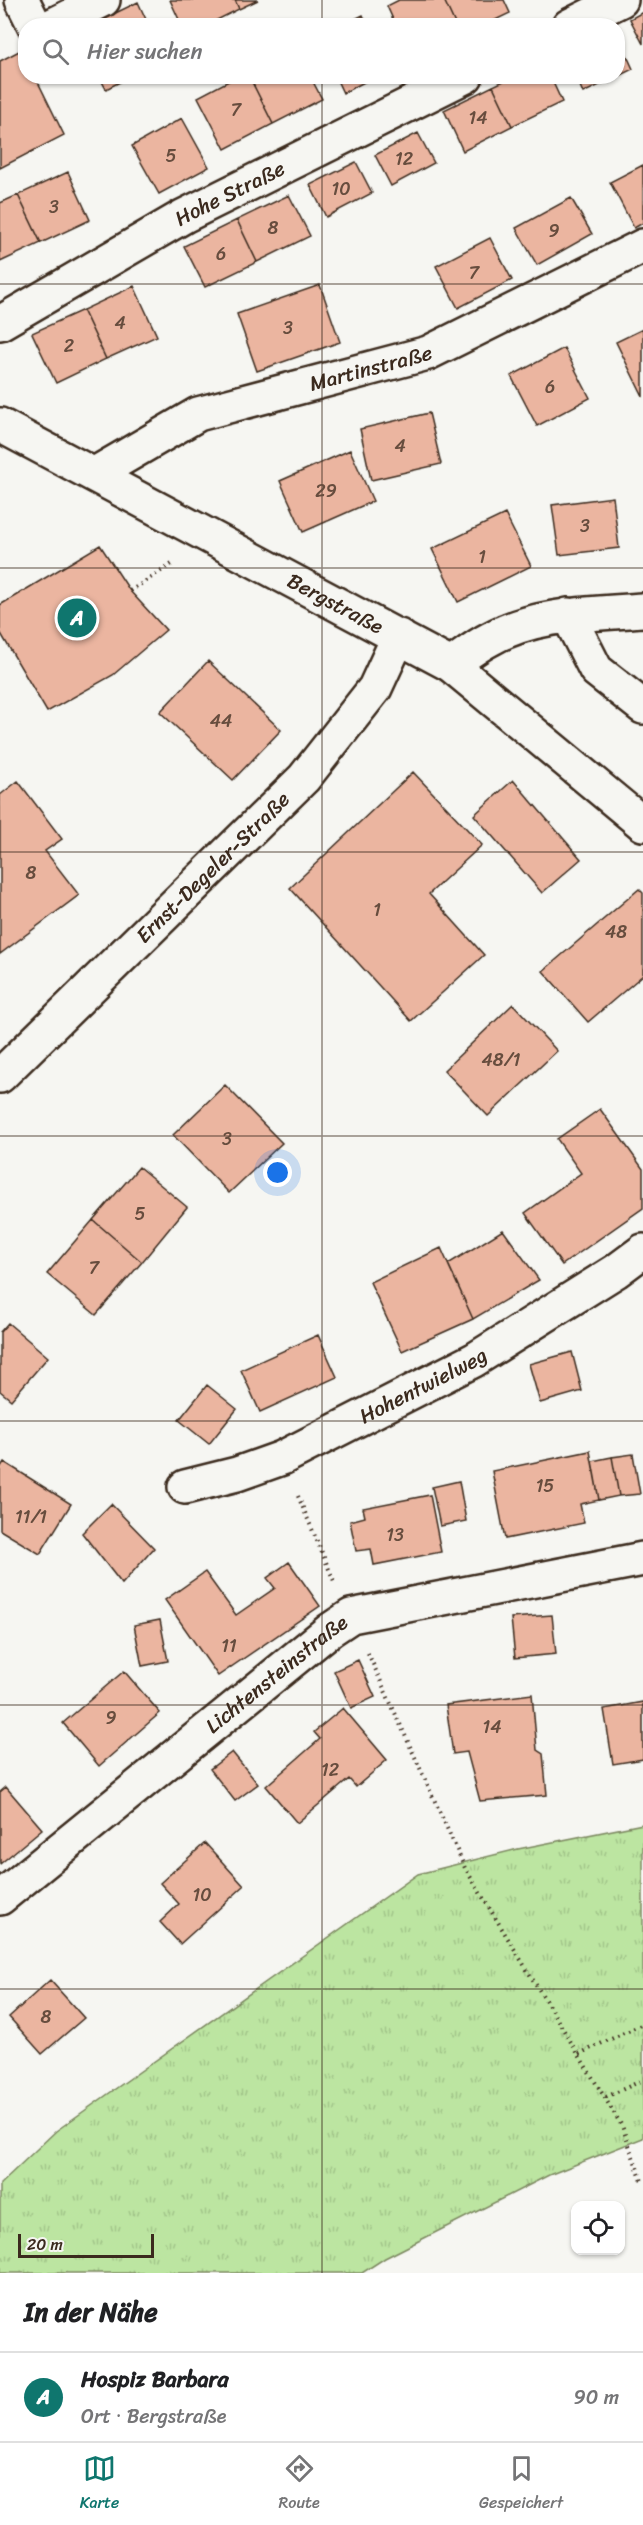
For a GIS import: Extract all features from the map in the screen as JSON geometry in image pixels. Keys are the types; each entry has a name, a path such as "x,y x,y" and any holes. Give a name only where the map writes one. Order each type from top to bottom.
{"street":[{"path":"22,0 31,18"},
{"path":"67,18 103,0"},
{"path":"586,18 621,0"},
{"name":"Hohe Straße","path":"0,323 184,216 450,84"},
{"name":"Martinstraße","path":"95,474 198,414 428,353 643,246"},
{"name":"Bergstraße","path":"0,425 451,665 643,824"},
{"path":"451,665 491,638 526,625 568,615 643,610"},
{"path":"568,615 596,669 643,707"},
{"name":"Ernst-Degeler-Straße","path":"0,1076 304,778 375,688 399,636"},
{"name":"Hohentwielweg","path":"185,1487 237,1474 282,1458 474,1360 643,1251"},
{"name":"Lichtensteinstraße","path":"0,1898 330,1630 351,1616 643,1559"}],"path":[{"path":"282,1458 335,1584"},
{"path":"364,1644 465,1868 606,2097 622,2126 643,2184"},
{"path":"579,2054 643,2024"},
{"path":"606,2097 643,2080"}],"green space":[{"path":"643,1824 643,2138 549,2175 385,2258 362,2273 0,2273 0,2184 56,2131 418,1874 518,1849"}],"building":[{"path":"170,0 235,0 239,9 221,18 178,18"},
{"path":"235,0 258,0 239,9"},
{"path":"399,0 444,0 452,18 392,18 387,6"},
{"path":"444,0 504,0 510,13 500,18 452,18"},
{"path":"138,2 145,18 105,18"},
{"path":"643,12 643,44 630,19"},
{"path":"625,51 633,69 625,73"},
{"path":"18,52 18,84 39,84 64,135 0,168 0,61"},
{"path":"103,84 116,84 106,89"},
{"path":"223,84 253,84 273,124 225,149 198,97"},
{"path":"253,84 314,84 322,99 273,124"},
{"path":"339,84 360,84 343,93"},
{"path":"497,84 554,84 562,102 512,126 493,86"},
{"path":"579,84 602,84 583,93"},
{"path":"493,86 512,126 463,151 444,110"},
{"path":"182,118 209,167 159,194 132,146"},
{"path":"418,133 434,163 391,186 375,155"},
{"path":"356,162 372,193 326,217 310,185"},
{"path":"643,165 643,223 634,228 610,182"},
{"path":"68,172 90,220 41,243 18,195"},
{"path":"18,195 41,243 0,262 0,203"},
{"path":"289,195 310,236 257,262 237,220"},
{"path":"571,198 592,234 537,265 516,228"},
{"path":"237,220 257,262 205,287 184,246"},
{"path":"490,238 512,280 458,308 436,266"},
{"path":"320,285 340,342 257,371 237,314"},
{"path":"134,286 157,336 106,359 83,310"},
{"path":"83,310 106,359 56,383 32,333"},
{"path":"643,329 643,397 616,342"},
{"path":"564,348 590,398 537,426 511,376"},
{"path":"429,413 441,464 371,480 360,429"},
{"path":"350,450 373,501 303,532 280,481"},
{"path":"613,497 619,548 559,555 552,505"},
{"path":"505,514 531,566 458,602 432,549"},
{"path":"100,545 130,591 166,630 113,675 47,712 0,632 0,605"},
{"path":"208,661 281,730 233,780 160,712"},
{"path":"413,772 482,845 429,894 484,955 411,1021 290,888"},
{"path":"513,780 581,859 542,893 474,815"},
{"path":"18,781 62,839 45,851 79,895 0,954 0,795"},
{"path":"639,889 643,893 643,975 588,1022 543,971"},
{"path":"513,1004 557,1051 488,1116 444,1070"},
{"path":"225,1085 282,1143 229,1193 173,1135"},
{"path":"600,1109 643,1169 643,1208 562,1265 525,1213 581,1173 557,1139"},
{"path":"139,1167 187,1207 142,1262 93,1220"},
{"path":"93,1220 142,1262 96,1315 47,1274"},
{"path":"503,1230 539,1280 473,1319 448,1264"},
{"path":"441,1248 473,1319 402,1351 370,1282"},
{"path":"8,1323 48,1357 11,1400 0,1391 0,1332"},
{"path":"318,1335 337,1377 260,1412 241,1370"},
{"path":"572,1352 582,1391 540,1403 529,1364"},
{"path":"207,1385 237,1409 209,1444 179,1420"},
{"path":"590,1451 599,1500 580,1504 584,1523 505,1539 492,1471"},
{"path":"633,1454 640,1494 619,1496 612,1457"},
{"path":"612,1457 619,1496 599,1500 592,1461"},
{"path":"4,1462 71,1504 40,1554 0,1530 0,1468"},
{"path":"459,1481 466,1521 440,1526 432,1487"},
{"path":"430,1495 441,1552 374,1565 371,1549 356,1551 350,1521 365,1517 363,1508"},
{"path":"111,1504 154,1548 122,1584 82,1533"},
{"path":"289,1562 320,1606 218,1676 165,1600 205,1572 236,1615 275,1588 267,1578"},
{"path":"552,1615 556,1654 515,1658 511,1618"},
{"path":"160,1620 168,1661 142,1666 134,1625"},
{"path":"358,1660 375,1697 351,1708 334,1671"},
{"path":"124,1671 160,1713 99,1766 63,1723"},
{"path":"532,1694 537,1750 543,1754 547,1795 480,1801 467,1752 453,1754 446,1705"},
{"path":"643,1702 643,1759 613,1764 604,1709"},
{"path":"343,1708 387,1760 356,1787 349,1779 297,1823 266,1786 320,1739 314,1732"},
{"path":"232,1752 258,1784 235,1801 210,1769"},
{"path":"6,1787 42,1829 0,1864 0,1792"},
{"path":"205,1843 244,1886 180,1944 160,1922 179,1904 160,1883"},
{"path":"50,1980 84,2018 42,2054 9,2017"}],"place":[{"name":"Hospiz Barbara","path":"77,618"}]}
